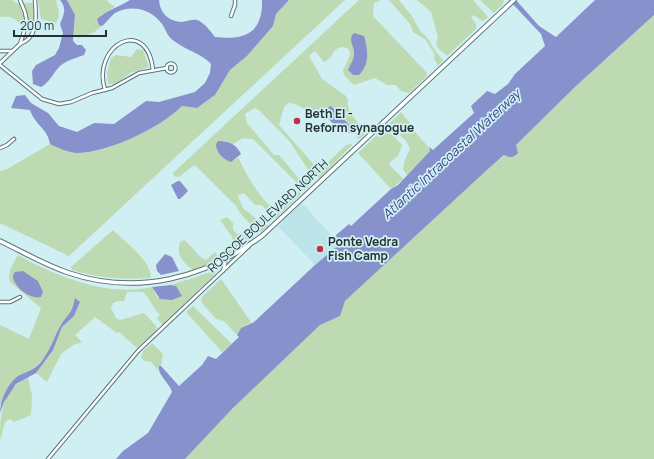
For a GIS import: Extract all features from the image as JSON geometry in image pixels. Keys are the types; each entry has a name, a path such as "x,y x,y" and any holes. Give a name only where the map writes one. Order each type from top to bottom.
{"street":[{"path":"20,0 25,12 27,23 20,44"},
{"path":"35,0 36,26 29,38 20,44 0,64 38,97 50,103 67,104 92,93 117,86 139,73 167,68"},
{"path":"231,16 235,5 235,0"},
{"name":"ROSCOE BOULEVARD NORTH","path":"48,459 138,352 252,243 513,1"},
{"path":"105,90 103,73 105,62 111,50 120,42 130,40 144,46 151,56 153,70"},
{"path":"0,51 12,52"},
{"path":"0,148 8,145 14,139"},
{"path":"0,241 69,273 114,282 146,283 173,279 204,270 226,260 252,243"},
{"path":"222,273 226,260"},
{"path":"0,302 10,302 20,297"}],"shaded area":[{"path":"302,203 340,245 315,265 278,226"}],"green space":[{"path":"0,0 12,0 16,3 33,3 34,19 31,24 22,25 7,16 0,17"},
{"path":"38,0 56,0 59,14 56,23 41,19"},
{"path":"67,0 107,0 110,4 115,6 108,12 101,15 99,25 102,26 93,33 78,38 74,35 75,15"},
{"path":"289,0 345,0 69,256 0,223 0,171 7,169 50,144 63,150 76,153 103,149 147,131 161,123 182,106 197,108 215,95 230,70 247,56 273,26 276,14"},
{"path":"359,0 381,0 374,3 373,16 427,73 426,77 409,93 401,91 396,85 387,85 375,78 354,85 344,75 343,71 350,55 349,49 344,47 337,49 328,60 324,62 315,51 309,56 322,79 346,96 351,113 366,133 360,139 357,138 354,130 331,106 326,108 323,112 312,112 288,103 284,107 279,125 316,167 321,169 346,145 352,145 320,178 311,174 290,142 260,111 255,108 245,114 247,123 274,155 279,155 299,179 307,179 309,183 308,188 304,190 253,139 243,138 233,144 224,141 235,160 238,157 257,191 273,209 276,209 284,198 291,197 299,192 301,194 274,219 262,205 255,205 244,193 239,195 238,197 243,208 258,220 269,226 261,232 255,228 243,217 236,206 194,165 179,177 174,176 173,173"},
{"path":"389,0 399,0 412,16 420,31 426,36 443,60 438,66 434,58 435,55 426,40 413,32 410,24"},
{"path":"417,0 473,0 488,17 483,21 473,15 471,17 476,24 476,29 447,56 436,44 438,37 431,12"},
{"path":"480,0 504,0 503,4 494,13"},
{"path":"654,15 654,459 185,459 233,408 320,325 340,316 345,301 488,169 505,155 518,152 516,145 575,87"},
{"path":"137,49 143,50 149,67 130,73 116,84 108,84 107,73 111,58 116,55 131,57"},
{"path":"401,112 430,151 407,175 403,169 405,159 410,149 406,141 389,124"},
{"path":"385,127 402,145 398,156 389,163 403,179 391,189 358,153"},
{"path":"227,217 233,223 233,230 237,234 243,233 250,241 228,254 224,248 233,242 232,237 220,220"},
{"path":"113,230 142,258 150,271 151,278 111,278 72,270 71,267"},
{"path":"184,240 206,260 215,252 220,259 193,270 183,261 180,255 180,242"},
{"path":"18,255 49,271 83,283 118,289 152,287 157,297 172,300 176,286 171,285 214,271 216,273 163,325 157,319 160,315 143,292 127,292 124,301 113,303 111,308 116,318 120,320 144,313 156,326 157,331 137,348 119,332 117,333 95,317 75,335 82,342 73,345 61,354 47,382 36,373 59,335 62,327 74,316 80,302 63,322 45,357 30,372 16,379 0,405 0,325 29,339 41,308 10,282 10,271","holes":["23,271 38,281 30,296 15,284"]},
{"path":"221,279 251,322 241,328 237,335 224,321 216,319 201,302 202,297"},
{"path":"193,306 232,344 222,352 187,313 187,311"},
{"path":"152,343 163,354 161,366 158,367 159,371 151,362 144,361 141,358 143,351"},
{"path":"28,378 32,395 31,415 14,422 10,419 5,422 0,441 2,413 7,396 19,383"}],"water":[{"path":"60,0 67,0 75,15 73,41 77,45 82,45 86,50 84,55 60,66 47,83 41,87 33,84 32,71 36,65 55,55 59,48 63,33 60,24 64,12 64,6"},
{"path":"130,0 159,0 161,9 166,16 172,20 181,22 193,20 200,21 215,37 225,38 243,36 255,27 259,21 262,0 289,0 276,14 273,26 247,56 230,70 215,95 197,108 182,106 161,123 147,131 103,149 76,153 63,150 50,144 47,134 35,120 30,110 11,108 16,96 25,95 31,103 48,113 59,126 77,132 94,123 114,124 146,101 159,102 195,92 205,83 210,73 211,64 173,41 158,19 147,12 134,9 121,10 115,13 102,26 99,25 97,19"},
{"name":"Atlantic Intracoastal Waterway","path":"509,0 516,0 539,26 556,37 595,0 654,0 654,15 575,87 516,145 518,153 515,156 508,157 504,155 488,169 345,301 340,316 320,325 233,408 185,459 116,459 123,451 148,433 172,392 169,385 160,373 159,366 161,366 179,386 202,365 208,356 216,359 239,337 237,335 241,328 254,322 315,265 339,245 336,235 349,224 351,226 391,189 398,185 430,151 429,147 433,150 474,113 471,106 487,91 495,94 508,84 515,74 545,46 541,34"},
{"path":"354,33 364,36 367,52 365,66 359,75 353,75 348,70 354,56 351,38"},
{"path":"331,106 354,130 354,134 341,131 324,115 326,108"},
{"path":"218,141 232,144 241,154 231,162 225,159 217,150 216,144"},
{"path":"180,181 188,191 180,199 178,199 171,185"},
{"path":"165,254 172,257 179,271 161,275 157,271 156,265"},
{"path":"23,271 38,281 43,292 41,297 27,294 15,284 13,275 15,272"},
{"path":"171,285 176,286 182,296 172,300 160,299 152,287"},
{"path":"75,298 80,302 74,316 62,327 53,350 36,373 16,384 4,402 0,413 0,408 7,388 14,379 33,369 41,362 47,354 62,323 70,312"}],"place":[{"name":"Beth El - Reform synagogue","path":"297,121"},
{"name":"Ponte Vedra Fish Camp","path":"320,249"}]}
